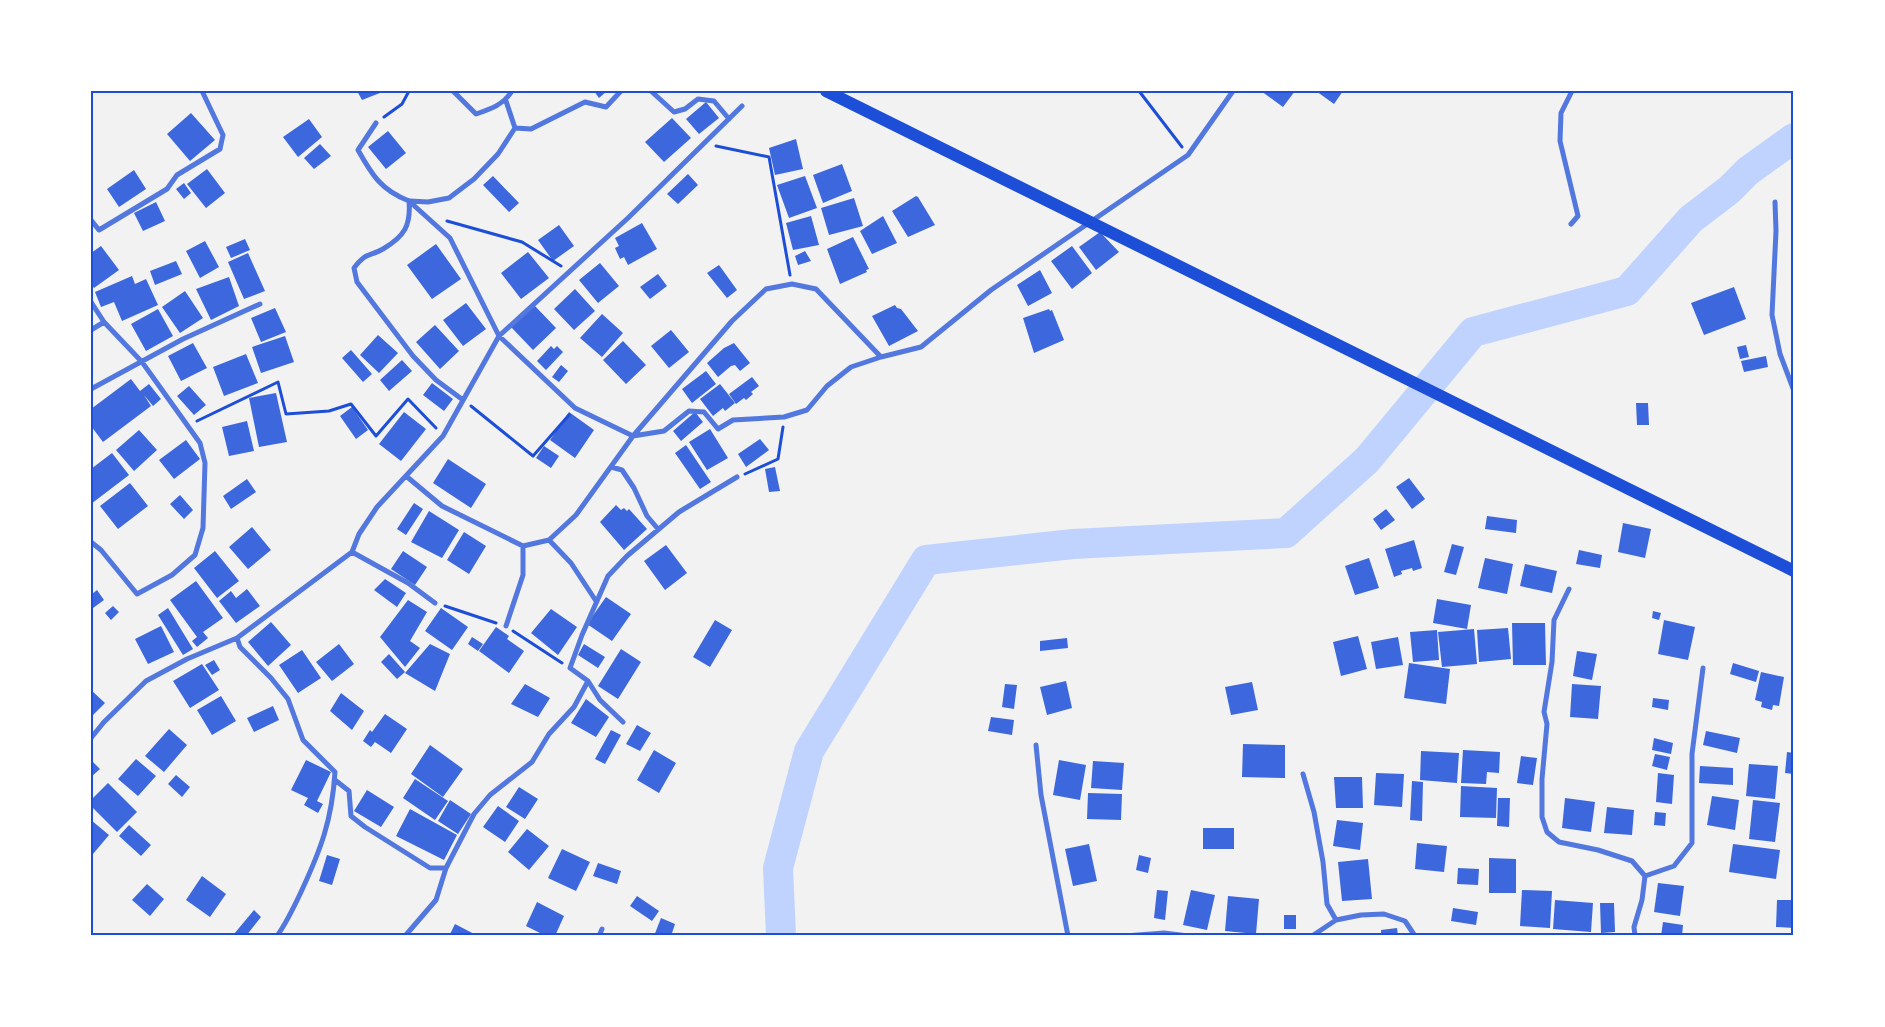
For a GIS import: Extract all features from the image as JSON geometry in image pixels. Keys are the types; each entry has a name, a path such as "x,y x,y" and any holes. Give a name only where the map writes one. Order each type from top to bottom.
{"highway":[{"path":"826,91 1794,571"}],"street":[{"path":"91,220 99,230 167,189 178,175 220,149 223,135 202,91"},
{"path":"453,91 476,114 493,109 506,101 512,91"},
{"path":"515,128 531,129 585,102 606,108 621,91"},
{"path":"651,91 674,112 686,109 698,99 714,101 729,119"},
{"path":"409,200 450,238 499,336 575,408 633,436 664,431 689,412 704,412 718,429 733,420 784,417 807,410 827,386 851,367 921,347 991,290 1188,155 1233,91"},
{"path":"1572,91 1561,113 1560,142 1578,216 1572,224"},
{"path":"506,101 515,128"},
{"path":"91,738 104,722 146,681 187,658 237,638 352,552 359,534 378,507 443,436 499,336 705,144 742,106"},
{"path":"376,122 358,150 379,183 396,196 409,200 428,202 449,198 474,179 498,154 515,128"},
{"path":"409,200 410,216 408,227 393,242 381,250 369,253 361,258 354,268 357,282 414,356 436,380 463,400"},
{"path":"1774,202 1776,231 1772,315 1780,354 1794,391"},
{"path":"406,476 442,506 523,546 549,540 576,515 633,436 732,320 766,289 792,284 816,289 881,357"},
{"path":"91,302 104,322 142,362 200,443 205,463 203,528 195,555 172,575 138,594 91,542"},
{"path":"91,389 183,339 260,304"},
{"path":"91,330 104,322"},
{"path":"611,467 622,470 634,488 647,516 658,529"},
{"path":"623,722 600,700 588,681 570,668 596,601 608,576 627,556 658,529 699,500 737,477"},
{"path":"549,540 571,563 596,601"},
{"path":"506,626 523,575 523,546"},
{"path":"352,552 408,583 435,603"},
{"path":"1569,589 1554,620 1552,662 1544,712 1547,724 1542,779 1542,817 1547,832 1559,842 1598,850 1632,861 1645,876 1642,900 1634,927 1635,936"},
{"path":"237,638 240,647 271,678 288,699 302,740 335,772 332,806 326,834 289,917 277,936"},
{"path":"1645,876 1674,866 1692,843 1692,754 1703,668"},
{"path":"405,936 436,900 446,868 474,814 490,794 532,762 549,734 574,707 588,681"},
{"path":"1036,745 1041,795 1068,936"},
{"path":"1303,774 1314,812 1328,904 1336,920"},
{"path":"335,780 349,792 351,816 430,868 446,868"},
{"path":"1312,936 1336,920 1361,915 1384,914 1405,921 1415,936"},
{"path":"599,936 602,929"},
{"path":"1125,936 1164,933 1188,936"}],"path":[{"path":"376,122 402,104 409,91"},
{"path":"1139,91 1188,155"},
{"path":"705,144 769,157 792,284"},
{"path":"441,219 522,242 570,271"},
{"path":"187,425 278,382 286,414 329,411 351,404 376,436 408,399 443,436"},
{"path":"463,400 533,456 575,408"},
{"path":"737,477 778,459 784,417"},
{"path":"435,603 506,626 570,668"}],"building":[{"path":"357,91 385,91 362,100"},
{"path":"594,91 607,91 599,98"},
{"path":"1261,91 1295,91 1283,107"},
{"path":"1316,91 1343,91 1334,104"},
{"path":"706,102 719,118 699,134 686,119"},
{"path":"191,113 215,140 190,161 167,134"},
{"path":"672,118 691,138 664,162 645,142"},
{"path":"309,119 322,137 298,157 283,137"},
{"path":"388,131 406,153 386,169 368,147"},
{"path":"796,139 803,169 775,175 769,148"},
{"path":"320,144 331,156 314,169 304,158"},
{"path":"842,164 852,191 823,203 813,175"},
{"path":"207,169 225,193 206,208 187,184"},
{"path":"134,170 146,189 119,207 107,189"},
{"path":"688,174 698,185 678,204 667,194"},
{"path":"493,176 519,203 509,212 483,185"},
{"path":"805,176 817,208 789,218 777,185"},
{"path":"184,183 191,193 184,199 176,189"},
{"path":"916,196 935,225 908,237 892,211"},
{"path":"854,198 863,226 829,235 821,208"},
{"path":"156,202 165,221 143,231 134,213"},
{"path":"811,216 819,245 793,250 786,223"},
{"path":"883,216 897,243 872,254 860,231"},
{"path":"642,223 657,249 628,265 624,257 620,259 615,248 619,246 615,238"},
{"path":"559,225 574,246 553,261 538,240"},
{"path":"1100,232 1119,252 1096,270 1079,247"},
{"path":"853,237 869,269 866,270 867,272 840,284 827,249"},
{"path":"245,239 250,250 231,258 226,247"},
{"path":"205,241 219,267 200,278 186,251"},
{"path":"436,244 461,279 432,299 407,265"},
{"path":"101,246 119,270 94,288 91,284 91,253"},
{"path":"1072,246 1092,273 1072,289 1051,261"},
{"path":"805,251 811,261 798,265 795,256"},
{"path":"528,252 549,278 521,299 501,273"},
{"path":"248,253 265,291 244,299 228,262"},
{"path":"176,261 182,274 155,285 150,271"},
{"path":"600,263 619,286 598,303 579,280"},
{"path":"719,265 737,290 727,298 707,273"},
{"path":"1040,270 1052,293 1028,306 1017,285"},
{"path":"658,274 667,286 650,299 640,287"},
{"path":"132,276 135,284 146,279 158,305 122,321 114,302 101,307 95,292"},
{"path":"229,277 239,306 211,320 196,289"},
{"path":"1734,287 1746,319 1704,335 1691,303"},
{"path":"575,289 595,311 574,330 554,309"},
{"path":"185,291 203,318 180,333 162,307"},
{"path":"466,303 486,329 463,346 443,320"},
{"path":"534,305 556,328 533,350 511,327"},
{"path":"895,305 901,309 918,331 889,346 872,316"},
{"path":"275,308 286,332 261,342 251,318"},
{"path":"158,309 173,336 146,351 131,324"},
{"path":"1049,309 1050,311 1052,310 1064,340 1034,353 1023,318"},
{"path":"602,314 623,333 602,357 580,338"},
{"path":"435,325 459,351 440,369 416,342"},
{"path":"671,330 689,352 669,368 651,346"},
{"path":"378,335 398,353 379,373 360,355"},
{"path":"285,336 294,362 261,373 252,347"},
{"path":"623,341 646,365 626,384 603,360"},
{"path":"193,343 207,368 181,381 168,356"},
{"path":"734,343 750,363 740,371 735,365 731,366 718,377 707,363 724,348"},
{"path":"1746,345 1749,357 1740,359 1737,347"},
{"path":"551,346 554,349 557,346 563,352 546,370 537,361"},
{"path":"351,350 372,374 363,382 342,358"},
{"path":"246,354 258,383 224,396 213,367"},
{"path":"1766,356 1768,367 1744,372 1741,361"},
{"path":"402,360 412,371 389,391 380,380"},
{"path":"561,365 568,371 559,382 552,377"},
{"path":"706,371 716,384 692,403 682,389"},
{"path":"752,377 759,386 751,392 753,394 746,400 744,398 736,404 729,394"},
{"path":"131,379 140,391 149,384 161,399 153,406 144,395 151,406 103,442 91,426 91,409"},
{"path":"432,383 453,399 444,411 423,395"},
{"path":"720,384 735,403 725,411 723,408 713,416 700,399"},
{"path":"189,386 206,405 194,415 177,396"},
{"path":"276,393 287,442 259,447 249,398"},
{"path":"1636,403 1648,403 1649,425 1637,425"},
{"path":"352,407 368,430 356,439 340,416"},
{"path":"404,412 426,429 401,461 379,444"},
{"path":"569,412 594,430 575,458 550,440"},
{"path":"695,412 703,422 681,441 673,431"},
{"path":"247,421 254,451 229,456 222,427"},
{"path":"710,429 728,458 707,470 689,442"},
{"path":"139,430 157,450 134,471 116,450"},
{"path":"760,439 769,450 746,467 738,454"},
{"path":"186,440 200,459 174,479 159,460"},
{"path":"686,445 711,482 700,489 675,453"},
{"path":"544,446 559,456 551,468 536,458"},
{"path":"112,453 129,475 91,504 91,469"},
{"path":"448,459 486,484 471,508 433,483"},
{"path":"775,467 780,491 769,492 765,469"},
{"path":"1409,478 1425,499 1412,509 1396,487"},
{"path":"247,479 256,492 231,509 223,496"},
{"path":"130,483 148,506 118,529 100,506"},
{"path":"180,495 193,510 184,519 170,504"},
{"path":"414,503 423,509 406,535 397,529"},
{"path":"616,505 621,510 624,508 627,511 629,509 647,529 624,550 600,522"},
{"path":"1386,509 1395,520 1381,530 1373,519"},
{"path":"429,511 459,530 442,558 411,542"},
{"path":"1487,516 1517,520 1516,533 1485,529"},
{"path":"1623,523 1651,529 1645,558 1618,552"},
{"path":"252,527 271,550 248,569 229,547"},
{"path":"464,532 486,546 469,574 447,560"},
{"path":"1414,540 1422,568 1413,571 1412,568 1401,571 1402,574 1394,577 1385,549"},
{"path":"1452,544 1464,547 1456,575 1444,572"},
{"path":"666,545 687,573 665,590 644,561"},
{"path":"1579,550 1602,555 1600,568 1576,564"},
{"path":"215,551 239,581 217,598 194,568"},
{"path":"403,551 427,567 415,585 391,569"},
{"path":"1369,558 1379,588 1355,595 1345,566"},
{"path":"1485,558 1513,564 1507,594 1478,588"},
{"path":"1525,564 1557,571 1552,593 1520,586"},
{"path":"385,579 406,593 397,607 374,590"},
{"path":"196,581 223,618 203,632 208,638 197,647 192,641 197,637 170,600"},
{"path":"247,589 260,606 236,623 219,601 231,591 236,598"},
{"path":"97,590 104,600 93,608 91,595"},
{"path":"606,597 631,614 612,641 587,624"},
{"path":"1437,599 1471,605 1467,629 1433,623"},
{"path":"408,600 427,612 410,641 420,648 405,667 380,637"},
{"path":"113,606 119,612 111,620 105,613"},
{"path":"168,608 193,649 183,655 158,615"},
{"path":"441,608 468,627 452,650 425,631"},
{"path":"551,609 577,627 558,655 531,633"},
{"path":"1653,611 1661,613 1659,620 1652,618"},
{"path":"715,620 732,630 710,667 693,657"},
{"path":"1664,620 1695,627 1688,660 1658,654"},
{"path":"271,622 291,645 268,666 248,642"},
{"path":"1512,623 1545,623 1546,665 1513,665"},
{"path":"161,626 174,652 148,664 135,639"},
{"path":"496,627 509,636 507,639 524,651 509,673 479,651"},
{"path":"1508,628 1511,659 1479,662 1477,630"},
{"path":"1474,629 1477,664 1442,667 1438,632"},
{"path":"1437,630 1439,660 1413,662 1410,632"},
{"path":"1358,636 1367,669 1341,676 1333,642"},
{"path":"472,637 483,644 478,651 468,644"},
{"path":"1398,637 1403,665 1376,669 1371,642"},
{"path":"1067,638 1068,648 1040,651 1040,641"},
{"path":"339,644 354,664 332,681 316,662"},
{"path":"430,644 450,654 435,691 405,673"},
{"path":"584,644 605,657 598,668 578,655"},
{"path":"621,649 641,662 618,699 598,686"},
{"path":"302,650 321,678 298,693 279,665"},
{"path":"1577,651 1597,654 1592,680 1573,676"},
{"path":"389,654 405,672 397,679 381,662"},
{"path":"214,660 220,670 212,675 205,665"},
{"path":"1409,663 1450,669 1446,704 1404,698"},
{"path":"1733,663 1759,671 1756,682 1730,674"},
{"path":"202,664 219,690 190,708 173,681"},
{"path":"1761,672 1784,677 1779,706 1773,705 1772,710 1761,707 1762,702 1755,700"},
{"path":"1066,681 1072,708 1047,715 1040,687"},
{"path":"1252,682 1258,710 1231,715 1225,687"},
{"path":"525,684 550,698 538,717 511,704"},
{"path":"1005,684 1017,685 1014,709 1002,707"},
{"path":"1572,684 1601,686 1598,719 1570,717"},
{"path":"91,690 105,703 91,717"},
{"path":"341,693 364,711 352,730 330,711"},
{"path":"221,696 236,721 212,735 197,710"},
{"path":"1653,698 1669,700 1668,710 1652,707"},
{"path":"586,699 609,717 596,737 571,723"},
{"path":"273,706 279,720 254,732 247,718"},
{"path":"385,714 407,729 391,753 375,742 371,747 363,741 370,730 372,732"},
{"path":"991,717 1014,720 1012,735 988,731"},
{"path":"637,725 651,733 640,751 626,744"},
{"path":"169,729 187,745 164,772 145,756"},
{"path":"611,730 621,735 605,764 595,759"},
{"path":"1706,731 1740,738 1737,753 1703,745"},
{"path":"1654,738 1673,743 1671,754 1652,750"},
{"path":"1243,744 1285,745 1285,778 1242,777"},
{"path":"430,745 463,769 443,797 411,774"},
{"path":"654,750 676,763 659,793 637,780"},
{"path":"1463,750 1500,752 1499,773 1487,772 1486,784 1461,783"},
{"path":"1421,751 1459,753 1457,783 1420,780"},
{"path":"1787,752 1794,753 1794,774 1785,773"},
{"path":"1655,754 1670,757 1667,770 1652,766"},
{"path":"1521,756 1537,758 1533,785 1517,783"},
{"path":"136,759 156,776 138,796 118,779"},
{"path":"91,760 100,769 91,777"},
{"path":"306,760 331,772 317,801 323,804 318,813 304,805 308,798 291,790"},
{"path":"1059,760 1086,765 1080,800 1053,795"},
{"path":"1093,761 1124,763 1122,790 1091,788"},
{"path":"1749,764 1778,766 1775,799 1746,796"},
{"path":"1700,766 1733,768 1733,785 1699,783"},
{"path":"1376,773 1404,774 1402,807 1374,805"},
{"path":"1658,773 1674,775 1672,804 1656,802"},
{"path":"176,775 190,787 182,797 168,784"},
{"path":"1334,777 1362,777 1363,808 1336,808"},
{"path":"415,779 448,801 435,820 403,798"},
{"path":"1412,781 1423,782 1422,821 1410,820"},
{"path":"108,783 137,812 117,832 91,806 91,800"},
{"path":"1461,786 1497,788 1496,818 1460,817"},
{"path":"519,787 538,799 525,819 506,807"},
{"path":"367,790 394,807 381,827 354,811"},
{"path":"1088,793 1122,794 1121,820 1087,819"},
{"path":"1712,796 1739,800 1735,830 1707,825"},
{"path":"1498,798 1510,798 1509,827 1497,826"},
{"path":"1565,798 1595,802 1591,832 1562,828"},
{"path":"450,800 471,814 458,834 438,821"},
{"path":"1753,800 1780,803 1775,842 1749,839"},
{"path":"498,806 519,821 505,842 483,827"},
{"path":"1607,807 1634,810 1632,835 1604,833"},
{"path":"410,809 457,835 444,860 396,836"},
{"path":"1655,812 1666,813 1665,826 1654,825"},
{"path":"91,820 109,835 93,854 91,853"},
{"path":"1337,820 1363,823 1360,850 1333,846"},
{"path":"129,825 151,845 141,856 119,836"},
{"path":"1203,828 1234,828 1234,849 1203,849"},
{"path":"527,829 549,846 529,870 508,852"},
{"path":"1417,843 1447,846 1444,872 1415,869"},
{"path":"1089,844 1097,881 1073,886 1065,849"},
{"path":"1733,844 1780,850 1776,879 1729,872"},
{"path":"562,849 590,862 576,891 548,878"},
{"path":"327,855 340,859 332,885 319,881"},
{"path":"1139,855 1151,858 1148,873 1136,870"},
{"path":"1489,858 1516,859 1516,893 1489,893"},
{"path":"1368,859 1372,899 1342,901 1338,862"},
{"path":"598,863 621,871 617,884 593,876"},
{"path":"1458,868 1479,869 1478,885 1457,884"},
{"path":"202,876 226,894 210,917 186,900"},
{"path":"1658,883 1684,886 1680,916 1654,912"},
{"path":"147,884 164,899 150,916 132,900"},
{"path":"1157,890 1168,891 1165,920 1154,918"},
{"path":"1191,890 1215,895 1207,930 1183,925"},
{"path":"1522,890 1552,891 1550,928 1520,926"},
{"path":"637,896 659,911 652,921 630,906"},
{"path":"1228,896 1259,899 1256,934 1225,931"},
{"path":"1555,900 1593,903 1591,932 1553,929"},
{"path":"1777,900 1794,900 1794,928 1776,927"},
{"path":"537,902 564,916 555,936 546,936 526,926"},
{"path":"1600,903 1614,903 1615,932 1601,933"},
{"path":"1453,908 1478,912 1476,925 1451,921"},
{"path":"254,910 261,917 246,936 234,934"},
{"path":"1284,915 1296,915 1296,929 1284,929"},
{"path":"661,918 675,924 671,936 654,936"},
{"path":"1663,922 1683,925 1682,936 1661,936"},
{"path":"455,924 478,936 449,936"},
{"path":"1397,928 1398,936 1381,936 1381,930"}],"waterway":[{"path":"781,936 778,868 809,751 926,560 1073,544 1286,533 1367,460 1473,332 1627,291 1691,219 1729,190 1748,171 1794,138"}]}
